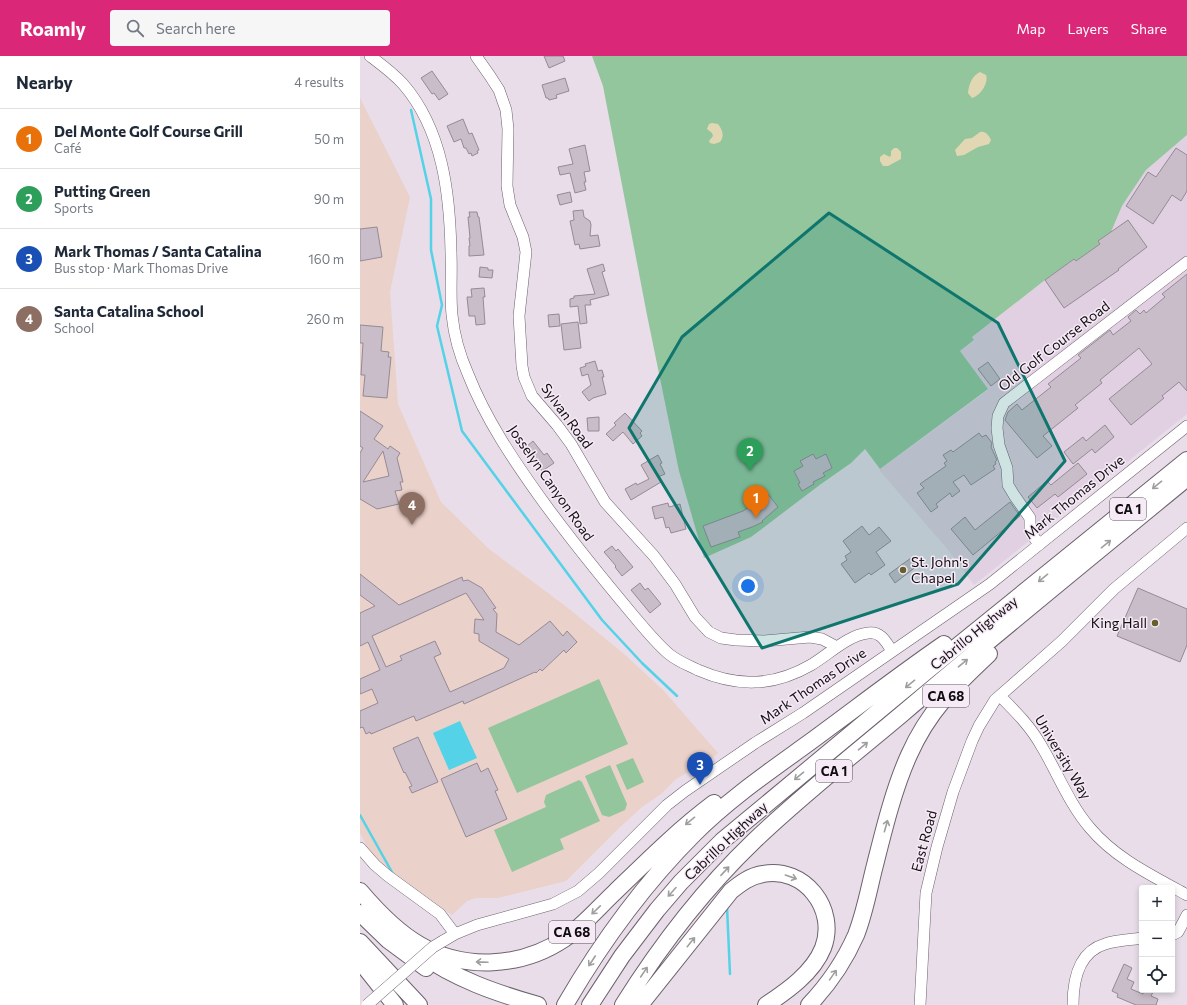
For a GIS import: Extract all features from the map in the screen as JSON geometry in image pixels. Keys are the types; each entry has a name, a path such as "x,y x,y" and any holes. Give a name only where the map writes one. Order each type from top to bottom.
{"highway":[{"name":"Cabrillo Highway","path":"590,1005 615,966 645,925 669,895 709,853 746,820 836,746 1187,460"},
{"name":"Cabrillo Highway","path":"623,1005 655,957 678,927 714,883 753,842 809,791 1187,478"},
{"name":"CA 68","path":"782,1005 814,977 837,949 854,921 875,863 909,754 927,721 952,689 1076,569"},
{"name":"CA 68","path":"360,892 398,929 421,945 436,953 460,960 496,962 524,958 550,947 573,932 687,824 720,798 759,779 943,645 1017,599"},
{"path":"565,1005 608,936 660,871 708,821 759,779"},
{"path":"809,1005 839,966 852,942 861,919 875,863"},
{"path":"640,1005 732,891 752,877 767,873 778,873 798,879 815,894 822,904 826,916 826,936 823,948 812,966 789,988 766,1005"},
{"path":"360,892 374,913 387,927 408,945 436,964 482,988 538,1005"},
{"path":"360,913 395,946 431,971 469,992 506,1005"},
{"path":"360,942 419,1005"},
{"path":"360,961 395,1005"}],"street":[{"name":"Josselyn Canyon Road","path":"370,56 395,76 415,101 428,125 438,154 446,183 448,201 452,313 457,343 469,378 482,405 514,459 558,522 635,617 669,654 684,663 715,677 733,681 750,683 767,681 797,672 810,666 837,647 860,635 870,632 879,634 892,651"},
{"name":"Sylvan Road","path":"476,56 498,90 506,110 508,129 506,172 508,191 510,205 523,237 526,252 519,316 522,366 524,377 532,396 571,444 605,502 654,556 675,584 695,617 709,632 721,638 736,640 764,641 810,637 822,639 837,647"},
{"name":"Old Golf Course Road","path":"1039,545 1030,531 1030,518 1008,485 1007,468 999,445 997,428 998,416 1004,403 1187,262"},
{"name":"Mark Thomas Drive","path":"366,1005 433,947 455,934 477,925 553,904 578,891 592,880 667,805 680,794 723,764 803,713 990,584 1187,426"},
{"path":"1000,696 1062,641 1114,590 1187,528"},
{"name":"University Way","path":"1000,696 1020,716 1036,737 1077,809 1094,833 1125,860 1187,895"},
{"name":"East Road","path":"920,1005 926,893 937,847 953,792 972,741 986,713 995,700 1000,696"},
{"path":"360,848 384,873 440,914 455,934"},
{"path":"1175,934 1178,932 1187,915"},
{"path":"1074,1005 1074,983 1076,975 1082,962 1087,956 1095,948 1104,944 1139,938"}],"highlighted area":[{"path":"829,213 998,323 1065,461 958,584 762,648 629,428 682,337"}],"shaded area":[{"path":"360,98 410,197 390,292 398,404 441,502 489,549 568,608 624,654 663,690 718,753 710,760 676,779 661,794 642,807 566,881 498,898 476,898 467,901 452,915 373,858 360,833"},
{"path":"1187,135 1187,414 974,585 948,550 879,470 988,390 960,351 974,341 972,337 1045,280 1074,259 1076,261 1111,232 1122,206 1146,170"}],"green space":[{"path":"592,56 1187,56 1187,135 1146,170 1122,206 1111,232 1099,241 1100,244 1076,261 1074,259 1045,280 972,337 974,340 960,351 988,389 880,469 865,449 851,463 751,537 704,558 679,471 603,86"},
{"path":"599,679 628,744 517,793 488,728"},
{"path":"633,758 644,782 627,790 616,765"},
{"path":"610,765 627,804 625,810 609,817 602,815 585,776"},
{"path":"579,780 582,782 600,821 560,839 564,849 512,872 494,830 546,807 544,802 546,795"}],"sand":[{"path":"980,72 986,75 986,82 981,92 972,98 968,93 969,86 973,78"},
{"path":"709,124 718,124 723,135 720,142 714,144 710,143 709,141 713,136 707,129"},
{"path":"980,132 984,132 988,135 991,140 989,144 978,147 964,155 957,156 955,150 965,139 972,138"},
{"path":"894,148 897,148 901,152 901,159 888,166 883,166 880,161 880,157 884,154 890,157 891,151"}],"water":[{"path":"460,721 477,758 449,770 433,733"}],"building":[{"path":"544,56 563,56 565,61 549,68"},
{"path":"432,71 448,94 439,100 434,93 432,94 421,78"},
{"path":"565,78 569,91 556,95 557,98 549,100 546,98 542,85"},
{"path":"463,119 469,134 472,133 479,150 477,151 478,153 472,156 466,148 464,148 461,139 454,142 447,126"},
{"path":"585,145 590,171 584,172 586,190 575,193 570,173 560,175 558,167 573,164 569,149"},
{"path":"1176,148 1187,155 1187,191 1181,201 1172,195 1153,224 1126,206 1148,172 1156,177"},
{"path":"570,192 572,202 560,205 557,195"},
{"path":"583,210 584,217 590,221 590,236 598,235 600,246 580,249 579,244 575,245 570,221 574,220 573,211"},
{"path":"469,212 477,212 479,217 484,255 469,256"},
{"path":"1128,220 1147,247 1118,269 1119,270 1064,308 1045,280 1074,259 1076,261 1100,244 1098,241"},
{"path":"377,227 382,257 360,261 360,229"},
{"path":"603,264 605,271 602,272 609,295 590,300 591,305 585,305 587,323 580,324 578,306 570,307 570,299 574,298 574,296 595,294 587,269"},
{"path":"480,267 493,270 492,278 479,277"},
{"path":"1187,274 1187,391 1179,382 1162,396 1164,398 1131,425 1109,399 1152,364 1139,348 1100,380 1102,383 1075,405 1078,408 1043,436 1052,446 1037,458 1005,420 1008,412 1017,404 1022,410 1051,387 1048,384 1081,358 1078,355 1110,330 1113,335 1131,321 1128,317 1136,310 1140,314 1144,310 1146,313 1165,297 1162,294"},
{"path":"484,288 485,297 483,297 485,324 476,325 475,316 469,316 467,297 472,297 471,289"},
{"path":"559,314 560,326 549,327 548,315"},
{"path":"578,322 581,348 564,350 561,324"},
{"path":"360,325 383,327 381,351 389,352 388,357 391,357 387,398 363,396 365,375 361,375 363,343 360,343"},
{"path":"595,361 598,371 602,370 606,394 593,398 589,401 582,392 591,385 588,374 582,376 580,368 586,366 585,364"},
{"path":"988,362 1000,379 991,386 978,369"},
{"path":"360,411 383,426 374,439 388,449 390,446 400,453 397,458 403,482 400,482 402,490 395,491 399,504 377,509 360,499 360,453 363,448 360,446","holes":["383,451 389,476 363,482"]},
{"path":"625,413 642,431 640,433 642,436 633,444 623,432 613,441 606,434 616,425 614,423"},
{"path":"599,417 599,431 588,431 587,418"},
{"path":"1105,425 1114,437 1095,453 1092,449 1073,464 1064,452 1083,437 1086,441"},
{"path":"979,433 982,437 986,435 992,443 991,447 997,460 995,462 996,464 993,466 995,469 971,485 964,475 953,482 960,491 952,497 950,493 936,504 938,507 931,512 917,493 924,488 920,484 946,466 944,463 947,461 943,455 951,450 953,452"},
{"path":"533,441 544,455 547,453 554,463 542,471 526,447"},
{"path":"813,454 816,459 826,454 832,468 823,473 825,476 813,482 814,484 802,491 794,471 803,466 800,461"},
{"path":"658,455 662,463 660,464 665,474 658,477 661,482 631,500 625,489 636,483 637,485 649,479 641,465"},
{"path":"1078,463 1087,474 1058,497 1055,494 1037,508 1028,497 1047,481 1051,485"},
{"path":"768,494 778,507 762,521 763,522 738,532 740,537 711,547 703,526 743,511"},
{"path":"1010,502 1020,516 973,555 951,529 965,517 975,530"},
{"path":"668,503 669,507 680,504 686,529 671,533 669,527 666,528 663,517 655,519 652,507"},
{"path":"862,526 869,535 879,527 891,541 876,552 885,565 871,575 869,573 855,583 841,564 847,560 845,556 851,552 843,541"},
{"path":"612,546 616,551 618,549 633,567 622,576 604,552"},
{"name":"St. John's Chapel","path":"911,558 917,566 895,583 889,574"},
{"path":"360,574 399,605 462,577 463,581 468,580 482,588 496,608 493,609 497,614 496,632 519,645 550,621 563,636 567,631 577,642 566,653 564,650 542,671 540,669 536,673 535,672 464,704 463,701 416,721 414,716 371,734 370,732 366,734 363,727 360,728 360,711 378,703 372,689 360,694 360,679 380,670 368,642 360,646 360,613 375,606 360,595","holes":["466,593 484,620 475,619 474,633 479,634 479,641 509,659 504,668 450,692 434,657 441,654 435,641 400,656 402,660 386,667 372,636"]},
{"path":"640,583 645,590 648,588 661,604 650,613 631,590"},
{"name":"King Hall","path":"1138,588 1187,609 1187,645 1180,662 1117,636"},
{"path":"418,737 438,782 412,793 409,787 412,786 405,772 404,773 393,748"},
{"path":"477,763 481,772 488,768 498,790 495,791 507,819 466,837 441,779"},
{"path":"1124,964 1132,968 1127,979 1134,982 1131,989 1143,994 1152,993 1151,996 1158,999 1156,1005 1136,1005 1117,997 1118,994 1112,991"}],"waterway":[{"path":"411,110 431,199 431,250 442,305 437,326 462,431 602,620 642,663 677,696"},
{"path":"360,815 393,874"},
{"path":"727,907 730,974"}],"place":[{"name":"Putting Green","path":"750,471"},
{"name":"Del Monte Golf Course Grill","path":"756,518"},
{"name":"Santa Catalina School","path":"412,525"},
{"name":"St. John's Chapel","path":"903,570"},
{"name":"King Hall","path":"1155,623"},
{"name":"Mark Thomas / Santa Catalina","path":"700,785"}]}
